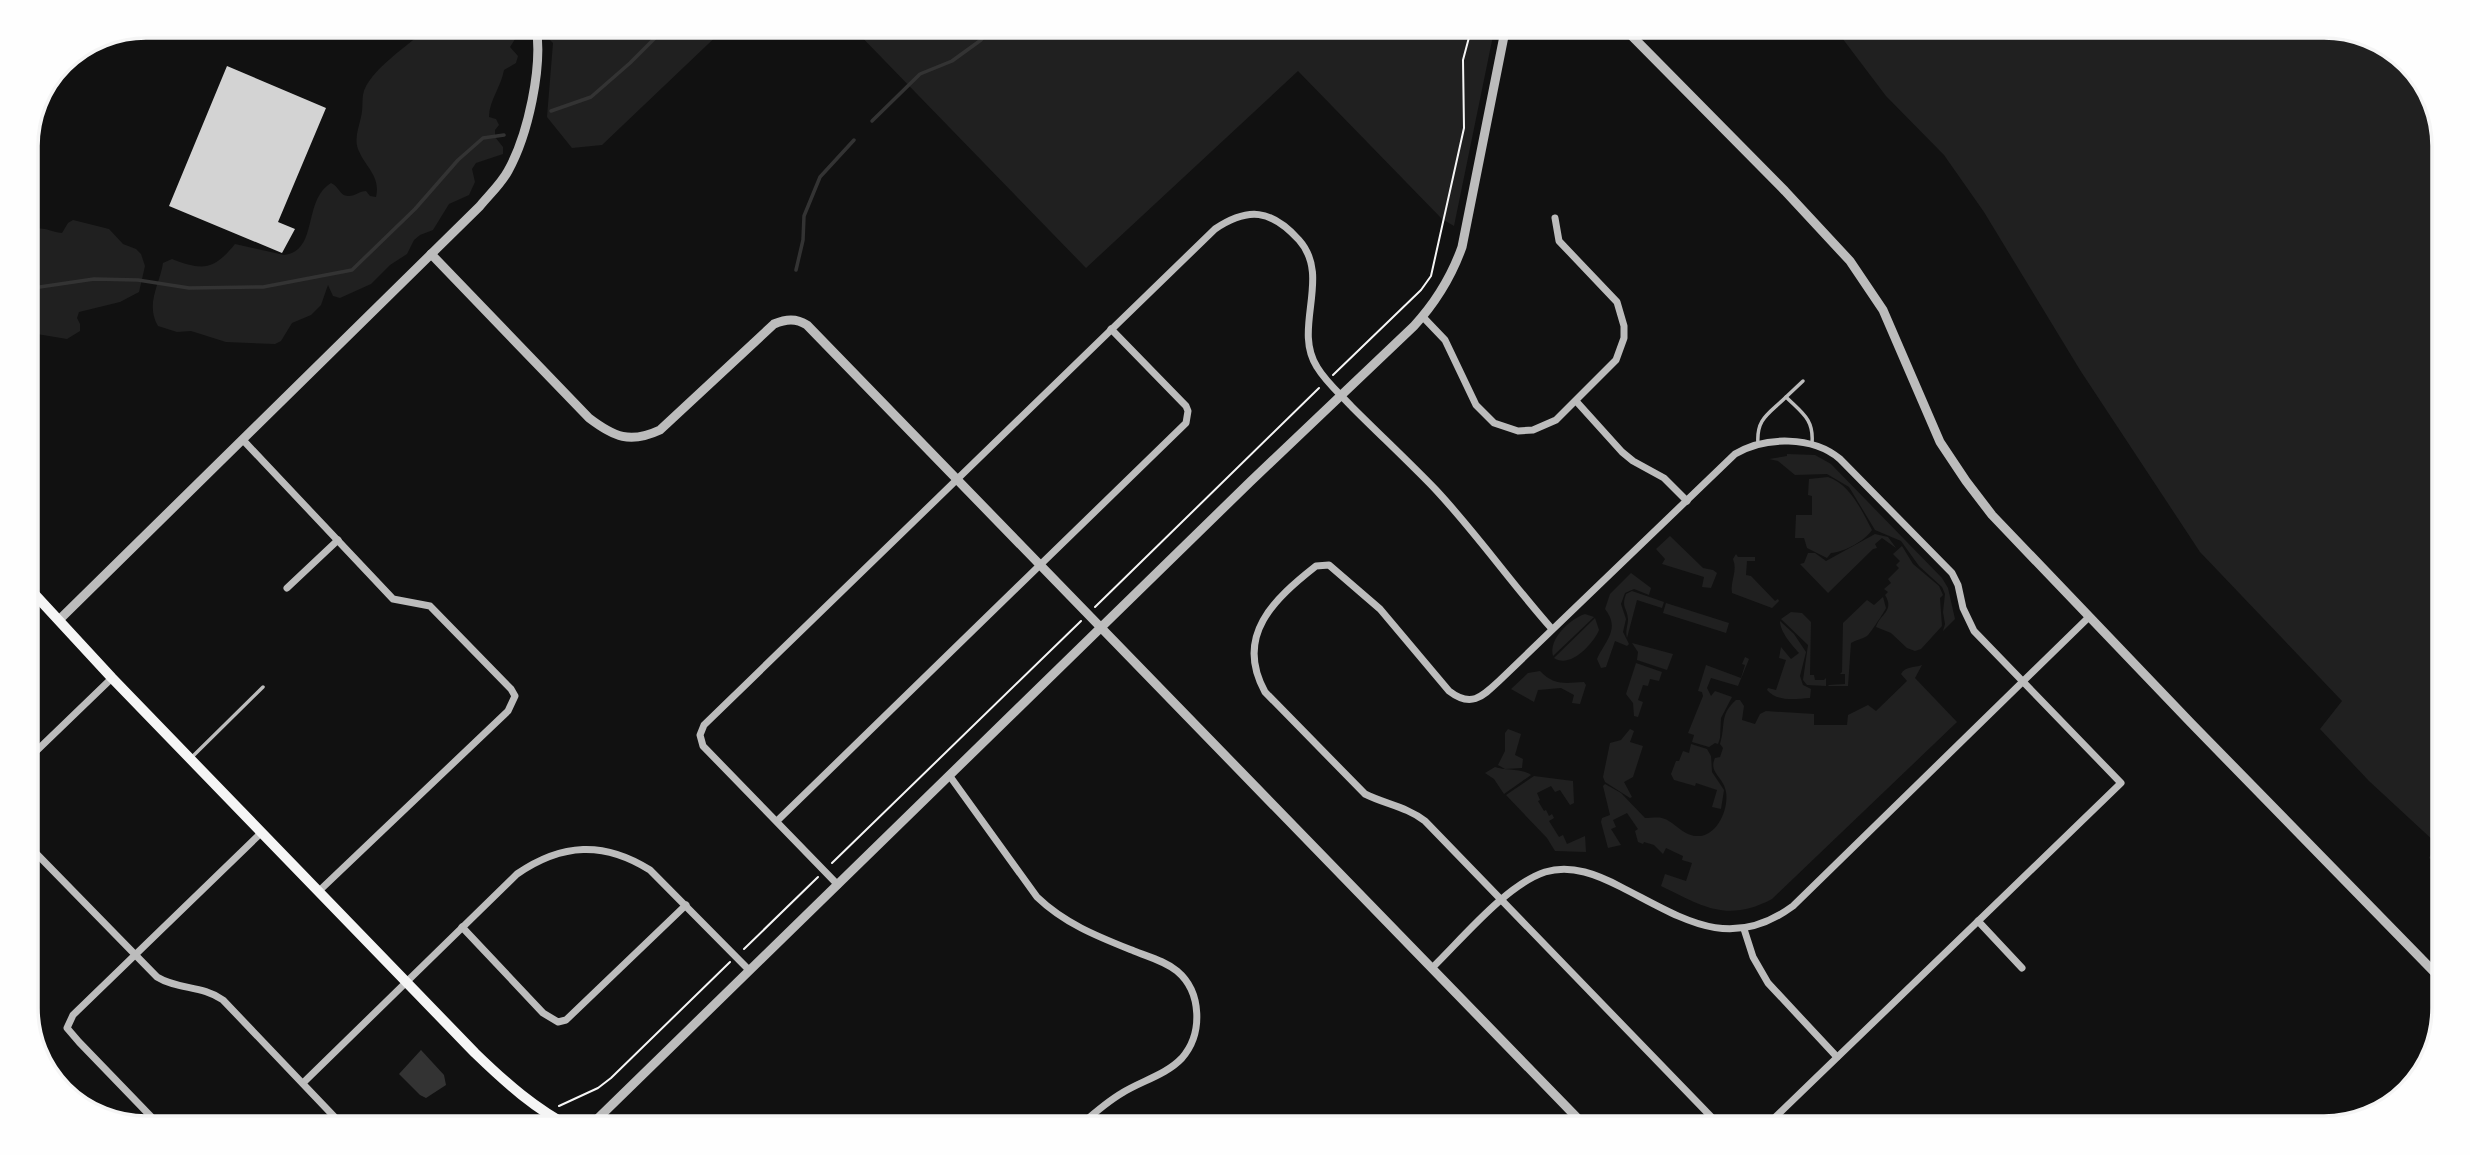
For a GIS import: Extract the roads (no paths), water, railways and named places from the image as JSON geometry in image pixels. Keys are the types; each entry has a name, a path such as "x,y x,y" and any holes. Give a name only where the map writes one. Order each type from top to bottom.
{"main road":[{"path":"39,599 111,678 505,1083 549,1116"}],"street":[{"path":"59,620 480,206 508,171 523,131 536,84 536,38"},
{"path":"600,1116 1423,317 1448,281 1462,247 1504,38"},
{"path":"1634,39 1844,254 1883,310 1940,442 1992,515 2432,970"},
{"path":"838,884 703,746 701,730 1215,229 1236,216 1259,215 1285,226 1301,242 1312,262 1314,281 1309,349 1316,366 1341,396 1441,496 1552,629"},
{"path":"1423,317 1445,341 1476,405 1494,423 1518,431 1533,430 1556,420 1616,360 1624,338 1624,326 1616,302 1559,241 1555,218"},
{"path":"431,254 589,418 616,436 638,438 660,430 774,324 794,320 807,325 1575,1116"},
{"path":"777,821 1186,422 1186,406 1111,329"},
{"path":"1576,401 1622,452 1664,478 1686,501"},
{"path":"243,439 393,599 430,606 511,689 514,696 508,711 318,891"},
{"path":"1710,1116 1425,821 1408,810 1379,801 1357,787 1265,692 1254,663 1255,637 1270,609 1308,572 1321,564 1329,565 1380,609 1449,691 1467,700 1483,696 1735,454 1758,444 1812,443 1832,451 1840,458 1952,573 1958,585 1963,608 1974,631 2121,783 1776,1116"},
{"path":"287,588 338,540"},
{"path":"1432,968 1512,890 1531,878 1558,869 1577,870 1604,878 1702,925 1730,930 1744,929 1771,920 1793,906 2089,617"},
{"path":"39,748 111,678"},
{"path":"949,775 1037,897 1048,908 1087,932 1163,962 1177,971 1193,993 1197,1009 1196,1023 1192,1042 1181,1058 1102,1106 1091,1116"},
{"path":"150,1116 79,1042 67,1025 73,1016 262,832"},
{"path":"303,1083 462,927 525,869 548,856 575,850 603,850 635,861 650,870 749,970"},
{"path":"39,856 157,977 169,984 200,988 214,994 334,1116"},
{"path":"462,927 542,1013 558,1022 566,1020 686,905"},
{"path":"1978,921 2022,968"},
{"path":"1744,929 1753,957 1768,983 1837,1057"}],"lane":[{"path":"1758,444 1759,423 1803,381"},
{"path":"1786,397 1810,422 1813,428 1812,443"},
{"path":"190,758 263,687"}],"waterway":[{"path":"551,111 591,97 655,38"},
{"path":"872,121 920,74 952,61 983,38"},
{"path":"39,287 94,279 138,280 189,288 263,287 352,270 415,209 458,160 483,138 504,135"},
{"path":"796,270 803,240 804,216 820,177 854,140"}]}
